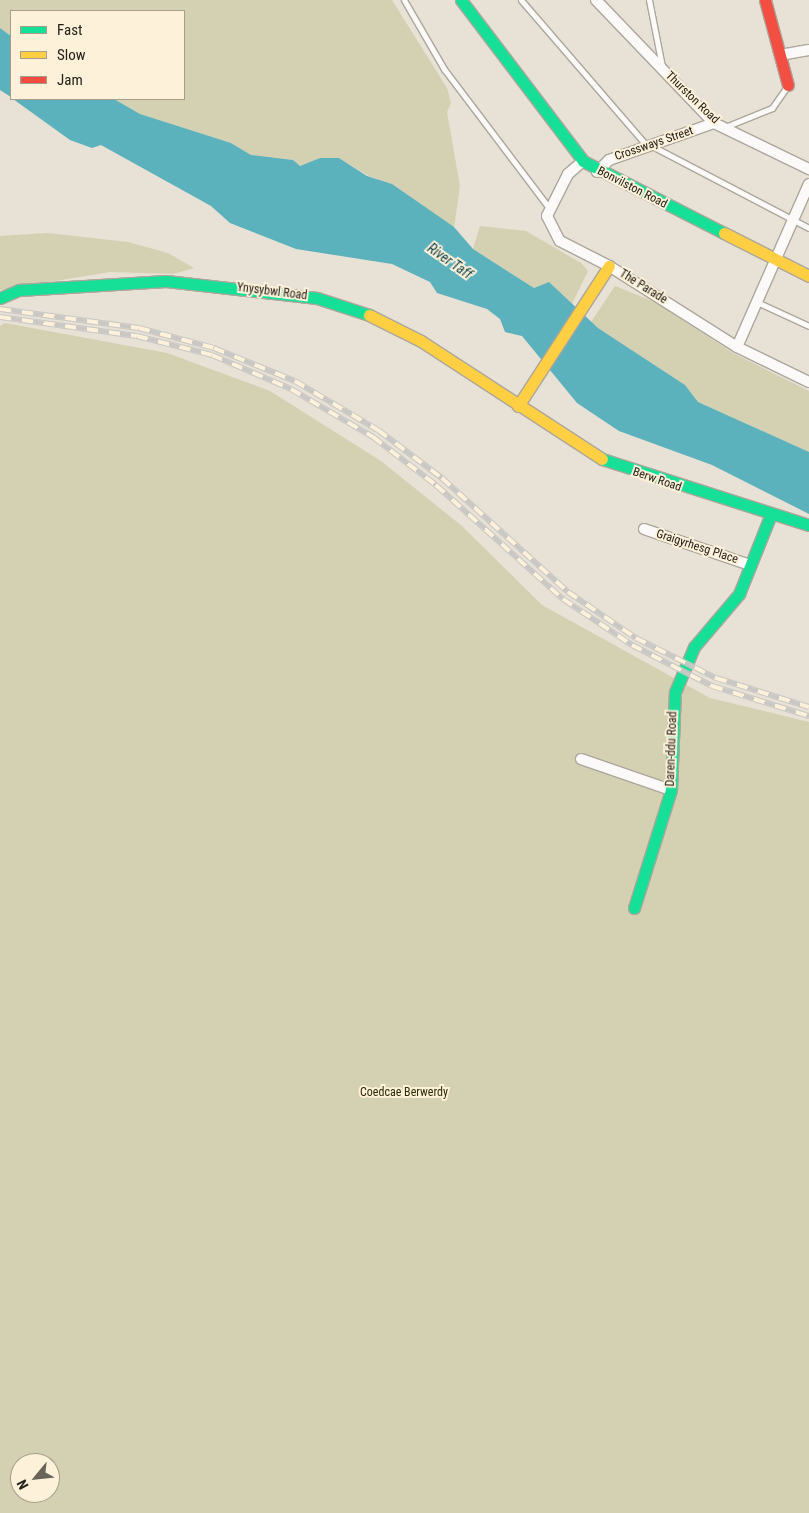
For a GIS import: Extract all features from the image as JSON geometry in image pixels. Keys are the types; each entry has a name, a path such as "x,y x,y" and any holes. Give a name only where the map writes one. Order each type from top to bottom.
{"street":[{"name":"Bonvilston Road","path":"461,0 583,161 597,172 809,276"},
{"name":"Thurston Road","path":"596,0 714,123 809,169"},
{"path":"766,0 788,85"},
{"path":"780,55 809,50"},
{"name":"Crossways Street","path":"597,172 609,160 714,123"},
{"path":"550,209 568,174 583,161"},
{"path":"737,347 760,303 776,260 809,184"},
{"name":"The Parade","path":"550,209 547,216 560,241 610,266 737,347 809,382"},
{"path":"518,406 610,266"},
{"name":"Ynysybwl Road","path":"0,298 20,290 166,281 317,298 378,318 421,341 518,406"},
{"name":"Berw Road","path":"518,406 612,465 809,525"},
{"name":"Daren-ddu Road","path":"634,908 671,790 675,692 694,647 739,594 771,514"},
{"name":"Graigyrhesg Place","path":"644,529 750,564"},
{"path":"581,759 671,790"}],"lane":[{"path":"404,0 444,69 550,209"},
{"path":"521,0 650,146 809,228"},
{"path":"649,0 662,69"},
{"path":"724,128 772,108 788,85"},
{"path":"760,303 809,326"}],"green space":[{"path":"0,0 392,0 447,88 451,103 447,112 460,186 454,228 392,184 369,176 339,158 320,158 300,166 293,160 251,155 231,143 140,114 116,100 185,100 185,10 10,10 10,35 0,28"},
{"path":"480,226 526,231 581,263 588,271 572,304 549,282 534,288 473,249"},
{"path":"48,233 128,242 168,253 194,268 173,274 110,272 0,290 0,236"},
{"path":"615,286 655,302 733,353 809,391 809,452 698,402 685,385 598,328 591,322"},
{"name":"Coedcae Berwerdy","path":"5,323 167,353 270,391 381,461 462,526 542,605 710,698 809,722 809,1513 0,1513 0,326"}],"water":[{"path":"0,28 10,35 10,96 0,90"},
{"name":"River Taff","path":"14,100 116,100 140,114 231,143 251,155 293,160 300,166 320,158 339,158 367,176 392,184 454,227 473,249 534,288 549,282 598,328 685,385 698,402 809,452 809,514 712,465 619,431 577,403 522,336 505,332 500,319 487,309 437,293 430,282 392,264 296,249 230,223 211,206 101,145 92,148 70,140"}],"railway":[{"path":"0,309 139,328 214,348 295,381 378,430 442,478 568,592 636,638 716,678 809,707"},
{"path":"0,317 137,336 212,355 291,389 373,437 436,485 563,599 632,645 712,686 809,716"}],"traffic: fast":[{"path":"461,0 583,161 724,233"},
{"path":"0,298 19,290 166,281 317,298 369,315"},
{"path":"602,459 809,525"},
{"path":"634,908 671,790 675,692 694,647 739,594 771,514"}],"traffic: slow":[{"path":"724,233 809,276"},
{"path":"518,406 609,266"},
{"path":"369,315 421,341 602,459"}],"traffic: jam":[{"path":"765,0 788,85"}]}
